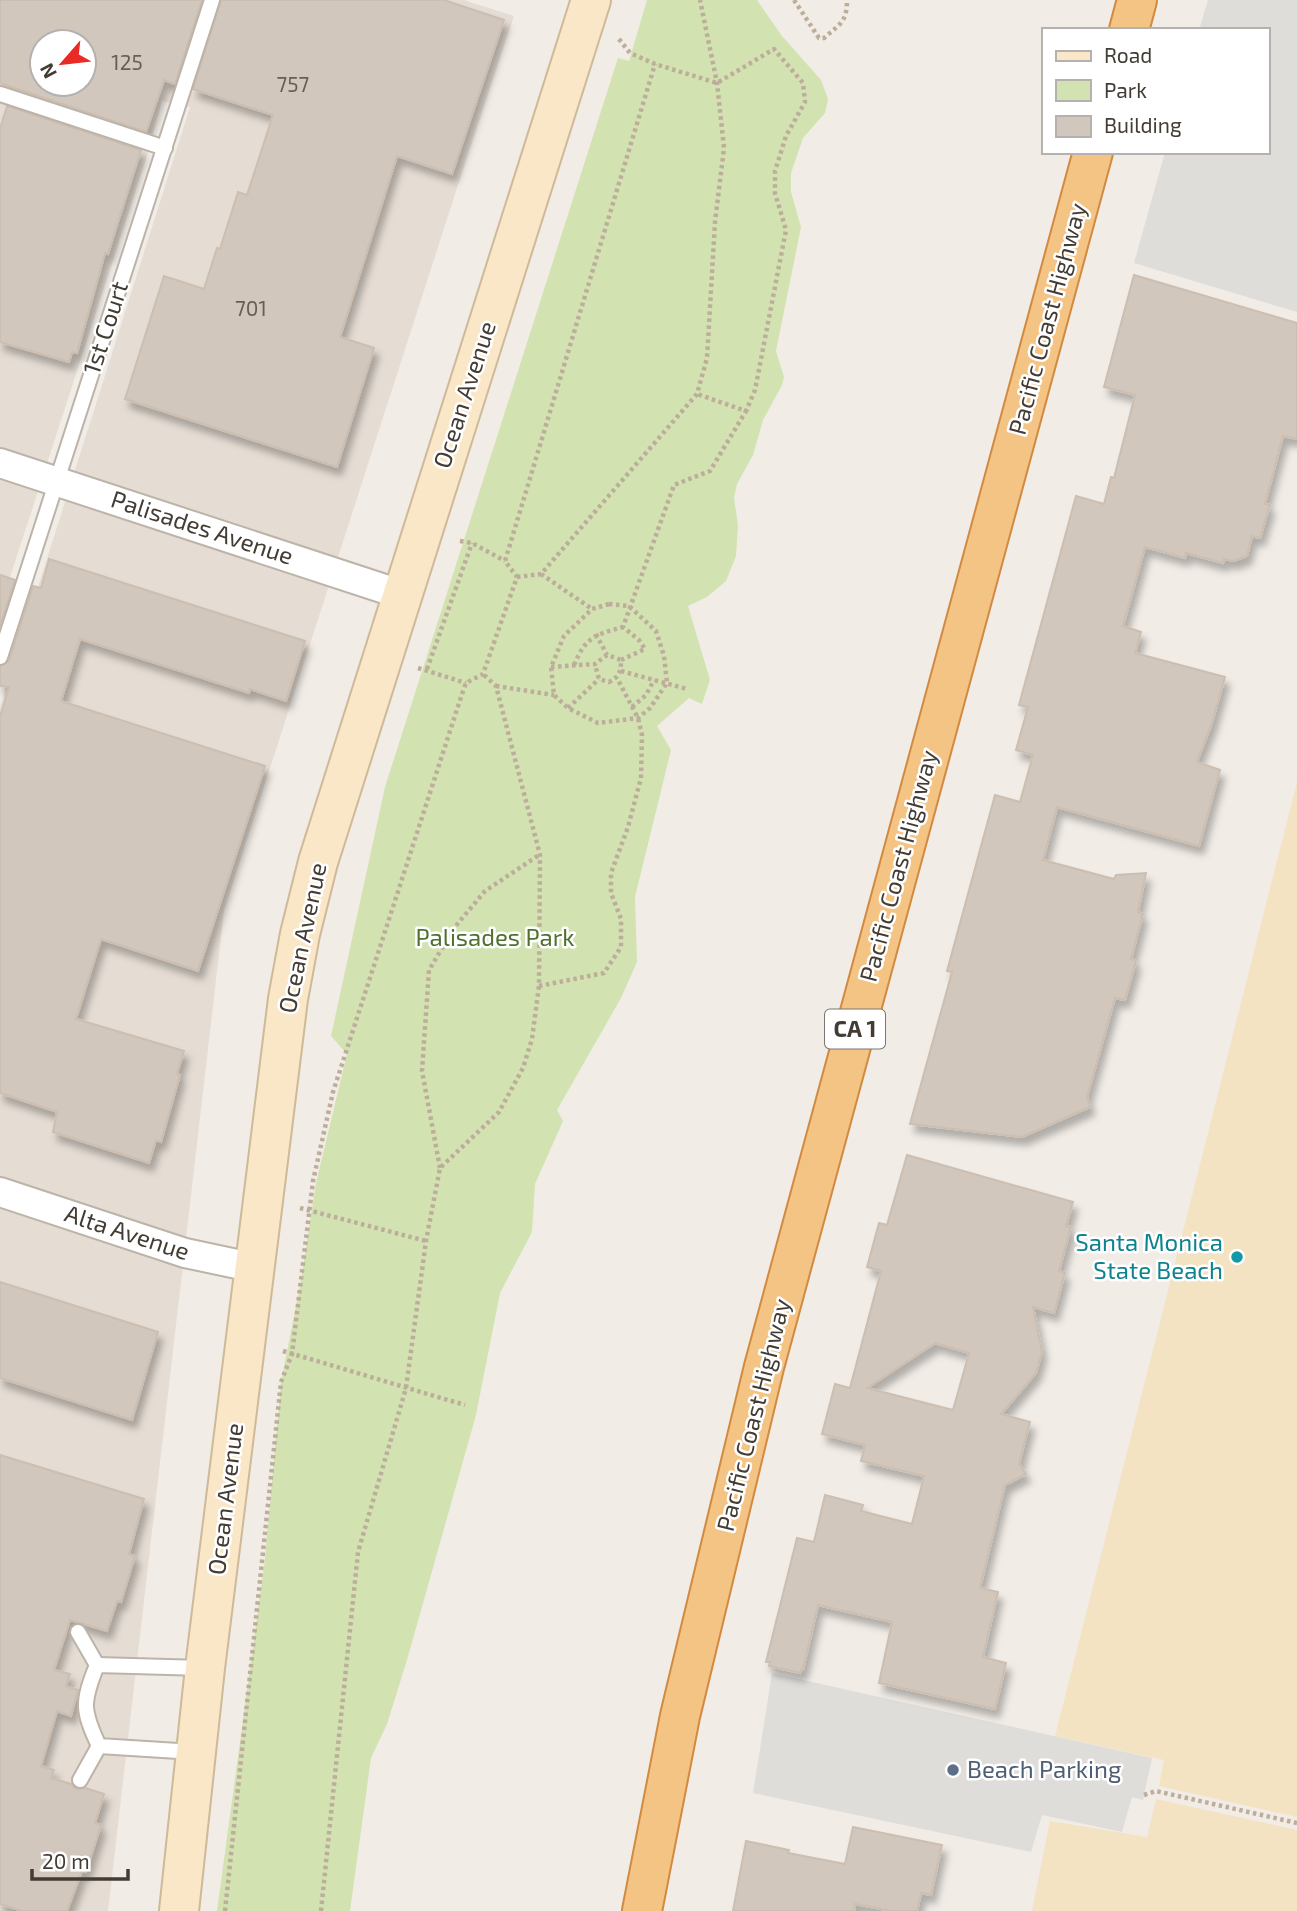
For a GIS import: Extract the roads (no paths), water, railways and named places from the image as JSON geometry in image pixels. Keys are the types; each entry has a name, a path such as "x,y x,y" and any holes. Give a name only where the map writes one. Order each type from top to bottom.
{"highway":[{"name":"Pacific Coast Highway","path":"642,1911 680,1716 764,1367 1092,154"}],"main road":[{"name":"Ocean Avenue","path":"178,1911 205,1668 288,999 300,934 322,849 591,0"}],"street":[{"name":"Palisades Avenue","path":"0,463 403,595"},
{"name":"Alta Avenue","path":"0,1192 185,1253 256,1268"}],"lane":[{"name":"1st Court","path":"0,657 212,0"},
{"path":"0,94 165,148"},
{"path":"78,1632 97,1665"},
{"path":"97,1665 205,1668"},
{"path":"97,1665 86,1691 85,1717 99,1746"},
{"path":"99,1746 195,1752"},
{"path":"80,1780 99,1746"}],"place":[{"name":"Santa Monica State Beach","path":"1237,1257"},
{"name":"Beach Parking","path":"953,1770"}],"park label":[{"name":"Palisades Park","path":"495,938"}]}
